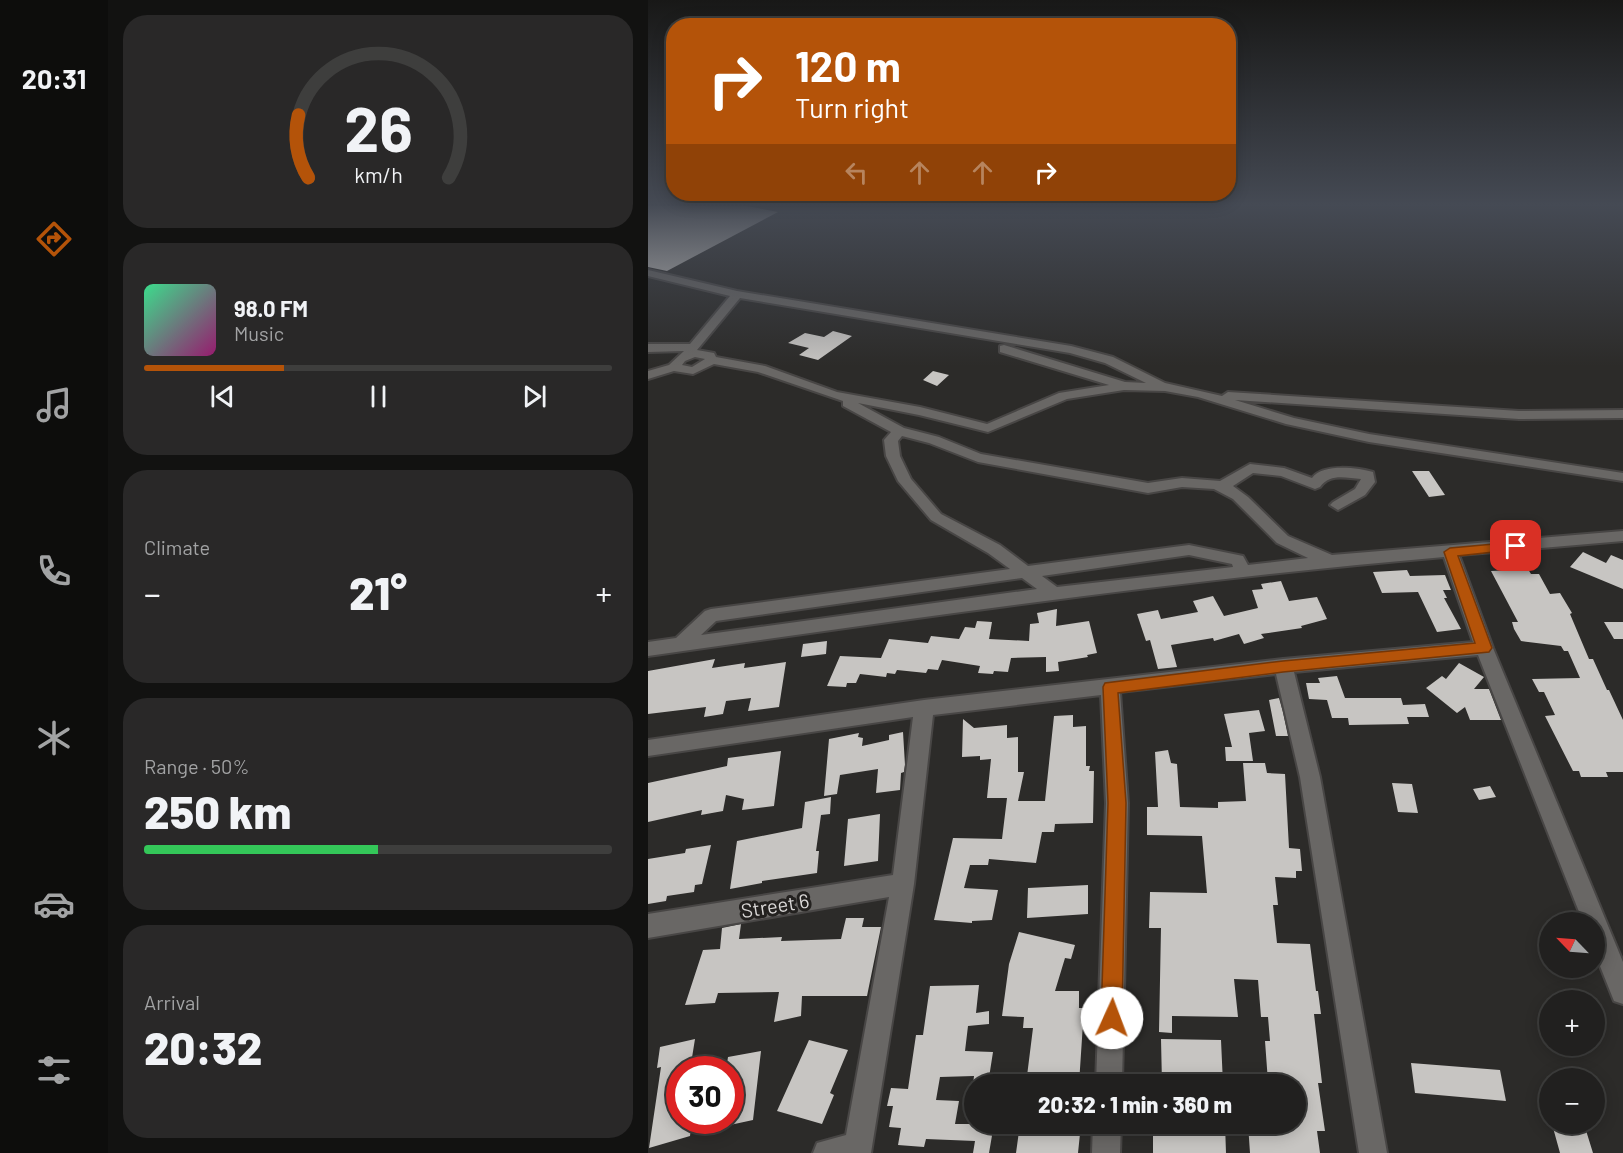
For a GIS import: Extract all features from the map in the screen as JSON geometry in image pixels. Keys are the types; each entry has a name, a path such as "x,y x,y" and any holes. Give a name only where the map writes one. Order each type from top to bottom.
{"street":[{"path":"648,273 737,294 1071,350 1109,360 1165,387"},
{"path":"676,368 677,361 691,351 737,294"},
{"path":"923,325 957,338 1022,353 1124,386"},
{"path":"648,348 705,354 710,356 711,360 761,369 834,395 920,411 964,424 988,428 1064,396 1124,386 1165,387 1200,394 1291,421 1369,438 1623,477"},
{"path":"648,375 676,368 695,370 704,367 711,360"},
{"path":"1200,394 1303,399 1520,416 1623,414"},
{"path":"834,395 899,431 934,440 978,458 1148,488 1169,483 1192,482 1223,486 1240,497 1277,535 1330,561"},
{"path":"899,431 891,440 893,456 905,481 936,517 994,549 1055,594"},
{"path":"1223,486 1250,468 1284,472 1315,484 1320,477 1333,472 1368,475 1368,482 1360,492 1338,505"},
{"path":"648,649 1055,594 1330,561 1623,536"},
{"path":"682,643 711,615 1189,550 1237,560 1244,571"},
{"path":"1450,552 1484,648 1623,992"},
{"path":"648,748 924,708 1283,666 1484,648"},
{"path":"1283,666 1310,777 1373,1153"},
{"path":"1109,1074 1117,803 1110,687"},
{"path":"827,1153 857,1150 903,884 924,708"},
{"name":"Street 6","path":"648,926 903,884"},
{"path":"1106,1153 1107,1134"}],"building":[{"path":"648,258 692,258 667,271 648,267"},
{"path":"833,331 852,336 818,360 799,355 809,348 788,343 805,333 824,337"},
{"path":"933,371 949,375 937,386 923,380"},
{"path":"1412,471 1429,471 1445,495 1429,497"},
{"path":"1583,552 1606,563 1611,555 1623,560 1623,589 1570,567"},
{"path":"1526,566 1531,574 1539,574 1550,594 1560,593 1572,613 1570,614 1589,659 1593,659 1609,690 1623,720 1623,772 1606,772 1608,777 1581,777 1579,771 1573,771 1545,716 1555,715 1544,692 1539,692 1532,679 1580,678 1568,651 1564,651 1561,646 1521,641 1514,629 1512,622 1518,622 1491,571 1512,570 1510,567"},
{"path":"1407,570 1410,576 1445,575 1451,590 1443,590 1447,598 1444,598 1461,629 1437,632 1418,592 1382,593 1373,572"},
{"path":"1281,581 1289,601 1317,597 1327,619 1301,626 1302,628 1261,634 1264,638 1244,644 1239,634 1214,641 1213,638 1171,645 1177,667 1158,669 1150,640 1146,641 1137,614 1158,610 1161,619 1198,612 1193,601 1213,596 1224,616 1258,608 1252,590 1263,589 1261,584"},
{"path":"1057,609 1056,626 1089,621 1097,653 1087,655 1088,657 1058,662 1059,671 1046,672 1046,657 1011,658 1008,672 994,671 993,674 978,673 980,666 942,660 938,670 928,669 926,673 897,670 895,674 887,673 886,677 860,674 856,683 847,683 846,687 827,686 840,656 881,658 889,639 928,643 931,636 959,639 965,627 975,628 977,621 992,622 989,639 1029,641 1030,624 1039,623 1037,613"},
{"path":"1604,622 1623,622 1623,639 1614,639"},
{"path":"827,641 826,654 801,657 803,644"},
{"path":"715,659 712,668 745,663 744,668 786,662 779,707 748,711 751,698 726,701 723,714 704,717 706,707 648,714 648,671"},
{"path":"1459,663 1484,677 1474,689 1489,689 1501,720 1470,720 1465,707 1457,713 1426,688 1442,676 1446,679"},
{"path":"1337,676 1345,698 1401,698 1403,705 1425,704 1429,717 1407,717 1409,724 1349,725 1348,718 1332,718 1327,700 1309,699 1306,683 1320,683 1318,678"},
{"path":"1279,698 1288,736 1276,736 1269,700"},
{"path":"1259,710 1265,731 1249,733 1253,761 1226,761 1225,747 1232,747 1224,714"},
{"path":"1073,715 1073,727 1086,726 1086,766 1090,766 1089,771 1094,771 1093,823 1055,824 1054,832 1042,832 1036,863 989,859 988,865 970,865 964,888 998,890 992,920 972,921 972,923 934,920 953,838 1002,839 1007,798 987,798 991,759 980,760 980,756 962,757 963,719 974,728 1007,725 1007,738 1018,737 1018,772 1024,772 1018,801 1045,801 1054,716"},
{"path":"903,732 905,765 904,772 901,773 900,790 876,793 878,769 840,775 837,794 824,796 829,739 859,733 858,737 863,738 862,746 889,740 889,735"},
{"path":"1168,750 1171,763 1177,764 1180,807 1218,808 1218,802 1246,801 1243,763 1265,763 1267,773 1285,774 1289,848 1300,849 1302,871 1296,871 1296,878 1275,877 1278,905 1273,905 1277,943 1310,944 1321,1014 1314,1014 1322,1083 1318,1083 1325,1131 1317,1131 1320,1153 1250,1153 1249,1134 1306,1134 1306,1074 1267,1074 1265,1041 1270,1041 1268,1017 1261,1017 1258,980 1234,979 1238,1017 1172,1016 1172,1033 1159,1032 1161,928 1149,928 1150,892 1207,893 1202,836 1147,835 1147,807 1158,807 1155,752"},
{"path":"781,751 774,806 742,810 744,799 726,795 723,811 701,815 702,810 648,822 648,783 727,766 728,758"},
{"path":"1392,783 1412,784 1418,813 1398,812"},
{"path":"1490,786 1496,797 1479,800 1473,789"},
{"path":"831,797 830,814 821,815 816,851 819,851 817,873 762,881 762,883 730,889 737,841 802,828 805,802"},
{"path":"880,814 878,861 844,866 848,819"},
{"path":"711,845 702,884 695,885 694,892 667,896 666,901 648,904 648,859 685,853 686,849"},
{"path":"1088,885 1088,914 1027,918 1028,888"},
{"path":"846,918 864,918 862,927 881,927 867,996 802,996 801,1016 774,1022 779,992 718,993 715,1003 685,1005 703,950 720,949 722,928 741,924 739,939 782,937 781,941 841,939"},
{"path":"1019,932 1075,945 1071,959 1065,958 1055,991 1079,991 1079,1008 1084,1008 1080,1074 1027,1074 1033,1028 1023,1028 1024,1017 1002,1016 1009,964"},
{"path":"979,985 976,1013 989,1011 989,1024 968,1026 965,1051 993,1052 990,1074 940,1077 936,1100 959,1101 955,1124 964,1124 964,1134 992,1134 989,1153 973,1153 975,1141 926,1139 924,1147 898,1145 901,1128 889,1127 893,1106 887,1106 891,1088 908,1089 916,1035 923,1035 930,986"},
{"path":"695,1039 692,1056 666,1056 666,1134 690,1134 690,1136 649,1148 661,1067 657,1068 660,1047"},
{"path":"1161,1039 1221,1040 1223,1074 1162,1074"},
{"path":"809,1040 848,1050 830,1093 834,1095 822,1124 777,1111"},
{"path":"761,1051 753,1120 744,1122 744,1056 734,1056"},
{"path":"1411,1063 1500,1070 1506,1101 1415,1093"},
{"path":"1019,1134 1080,1134 1078,1153 1016,1153"},
{"path":"1153,1134 1225,1134 1226,1153 1153,1153"},
{"path":"1555,1134 1587,1134 1593,1153 1560,1153"}],"route":[{"path":"1112,1018 1117,803 1110,687 1283,666 1484,648 1450,552 1516,546"}]}
